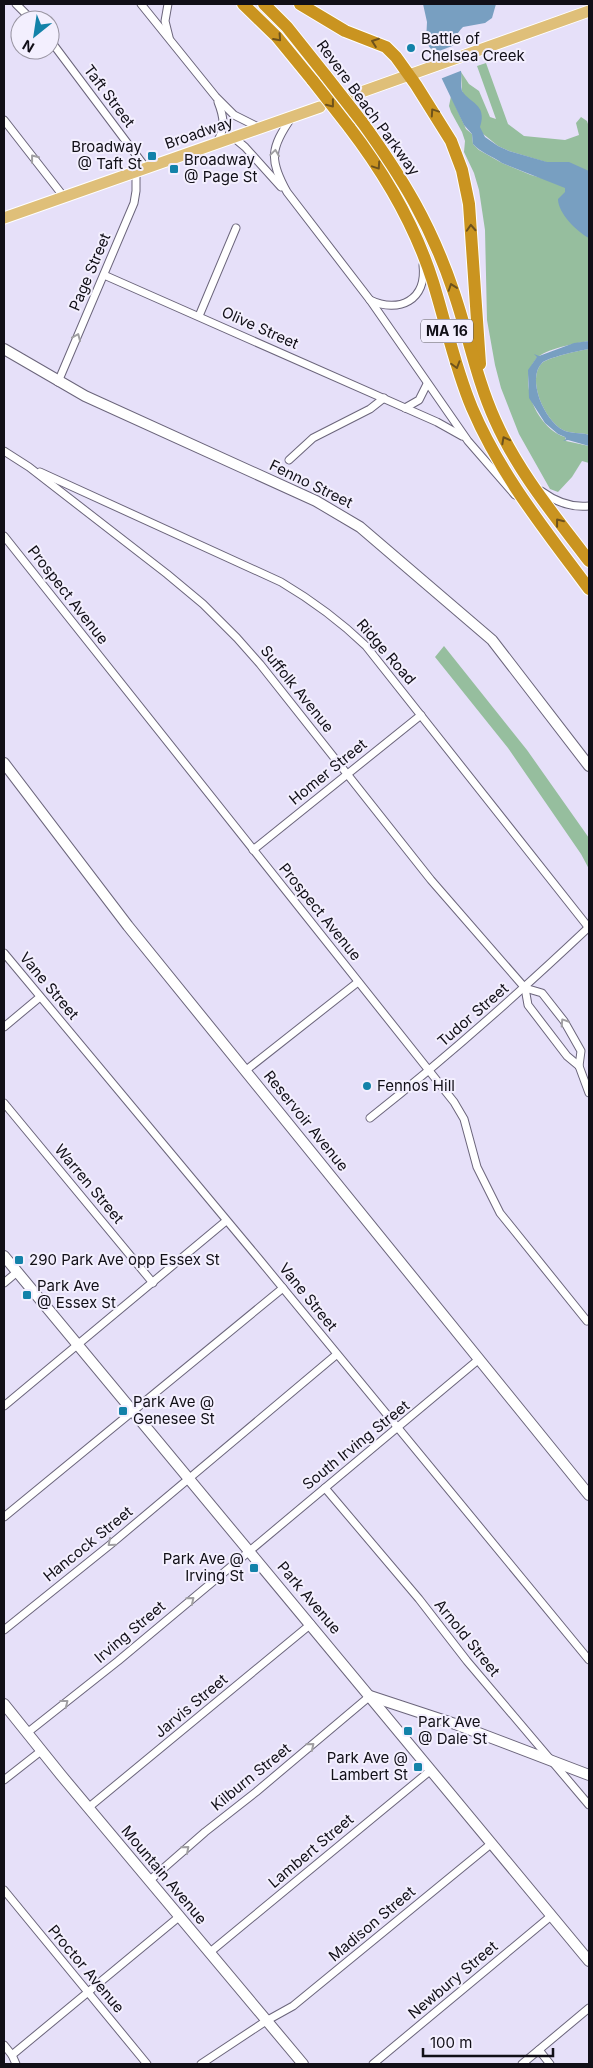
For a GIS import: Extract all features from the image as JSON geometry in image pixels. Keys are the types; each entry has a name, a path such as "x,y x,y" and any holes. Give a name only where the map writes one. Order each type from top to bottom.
{"highway":[{"name":"Revere Beach Parkway","path":"244,4 277,37 313,80 349,127 388,184 420,245 433,281 458,371 478,422 506,476 589,589"},
{"name":"Revere Beach Parkway","path":"264,4 297,39 362,122 400,175 430,233 453,292 486,398 502,434 530,482 589,561"},
{"path":"300,4 345,31 384,45 396,57 448,135 458,157 464,177 470,210 479,352 486,398"}],"main road":[{"path":"353,95 589,11"},
{"name":"Broadway","path":"4,218 320,107"}],"street":[{"path":"141,4 216,97 238,117 261,128"},
{"path":"168,4 165,20 171,42"},
{"name":"Taft Street","path":"60,54 141,170"},
{"path":"216,97 224,122 216,144"},
{"name":"Revere Beach Parkway","path":"287,192 277,173 274,157 278,142 293,116"},
{"path":"4,120 64,197"},
{"name":"Revere Beach Parkway","path":"233,137 246,147 270,176 287,192 370,300 468,441 548,534"},
{"name":"Page Street","path":"58,382 134,203 141,170"},
{"path":"199,316 236,228"},
{"name":"Revere Beach Parkway","path":"370,300 381,305 394,306 405,303 414,297 421,287 423,278 420,245"},
{"name":"Olive Street","path":"104,274 437,422 468,441"},
{"name":"Fenno Street","path":"4,349 58,382 110,408 316,501 360,527 476,625 496,645 589,766"},
{"path":"405,408 419,400 427,384"},
{"path":"289,460 313,438 370,409 384,398"},
{"name":"Suffolk Avenue","path":"4,451 29,467 167,574 203,604 260,664 431,880 524,988 528,1005 567,1056 580,1066"},
{"name":"Ridge Road","path":"29,467 243,564 311,600 343,624 366,646 589,928"},
{"path":"530,482 560,503 589,506"},
{"name":"Prospect Avenue","path":"4,536 454,1102 464,1118 477,1168 500,1213 587,1321"},
{"name":"Homer Street","path":"253,850 421,715"},
{"name":"Reservoir Avenue","path":"4,763 128,926 589,1495"},
{"name":"Tudor Street","path":"370,1118 430,1072 589,928"},
{"name":"Vane Street","path":"4,953 589,1660"},
{"path":"244,1071 358,982"},
{"name":"Suffolk Avenue","path":"524,988 542,993 564,1021 581,1051 580,1066 589,1093"},
{"path":"4,1027 40,997"},
{"name":"Warren Street","path":"4,1102 153,1283"},
{"path":"4,1406 226,1221"},
{"name":"Park Avenue","path":"4,1256 589,1961"},
{"path":"4,1283 17,1272"},
{"path":"4,1518 283,1288"},
{"name":"Hancock Street","path":"4,1630 336,1355"},
{"name":"South Irving Street","path":"250,1551 478,1360"},
{"name":"Arnold Street","path":"325,1488 419,1599 467,1661 589,1804"},
{"name":"Irving Street","path":"27,1733 250,1551"},
{"name":"Jarvis Street","path":"88,1808 311,1624"},
{"path":"370,1696 447,1721 589,1775"},
{"name":"Kilburn Street","path":"150,1881 205,1832 256,1792 370,1696"},
{"name":"Mountain Avenue","path":"4,1704 88,1808 303,2064"},
{"path":"4,1780 41,1751"},
{"name":"Lambert Street","path":"209,1953 431,1770"},
{"name":"Madison Street","path":"201,2064 266,2021 293,2006 492,1843"},
{"name":"Proctor Avenue","path":"4,1890 147,2064"},
{"path":"12,2055 180,1916"},
{"name":"Newbury Street","path":"373,2064 551,1916"},
{"path":"522,2064 589,2008"},
{"path":"4,2045 16,2064"},
{"path":"539,2050 550,2064"}],"green space":[{"path":"486,63 508,124 524,136 565,140 579,135 576,123 581,117 587,121 589,127 589,175 509,151 498,146 482,133 462,91 461,72 469,84 479,91 490,117 496,119 477,66"},
{"path":"451,96 466,129 472,134 473,144 479,150 502,163 552,181 589,198 589,341 561,347 540,355 530,369 528,380 533,404 546,425 565,437 566,441 589,446 589,463 582,461 572,477 558,492 550,489 519,434 501,388 487,320 485,230 479,190 474,173 464,152 465,141 462,132 449,106"},
{"path":"589,349 589,435 572,433 556,425 544,409 537,389 536,379 538,370 545,361 564,354"},
{"path":"444,646 527,750 589,838 589,869 581,854 508,748 435,657"}],"water":[{"path":"423,4 496,4 492,18 485,23 463,27 454,39 453,48 461,71 462,91 480,109 482,119 480,127 485,137 498,146 547,162 569,162 589,171 589,238 574,227 561,210 558,199 565,192 565,188 502,163 473,144 472,134 464,125 442,79 433,52 426,42 427,22"},
{"path":"589,341 589,349 542,363 536,379 540,399 550,418 563,430 589,435 589,446 568,440 563,441 566,439 565,437 558,434 545,423 529,398 528,370 537,357 534,354 539,356 574,343"}],"pier":[{"path":"455,45 463,70 440,79 431,54"}],"place":[{"name":"Battle of Chelsea Creek","path":"411,48"},
{"name":"Broadway @ Taft St","path":"152,156"},
{"name":"Broadway @ Page St","path":"174,169"},
{"name":"Fennos Hill","path":"367,1086"},
{"name":"290 Park Ave opp Essex St","path":"19,1260"},
{"name":"Park Ave @ Essex St","path":"27,1295"},
{"name":"Park Ave @ Genesee St","path":"123,1411"},
{"name":"Park Ave @ Irving St","path":"254,1568"},
{"name":"Park Ave @ Dale St","path":"408,1731"},
{"name":"Park Ave @ Lambert St","path":"418,1767"}]}
